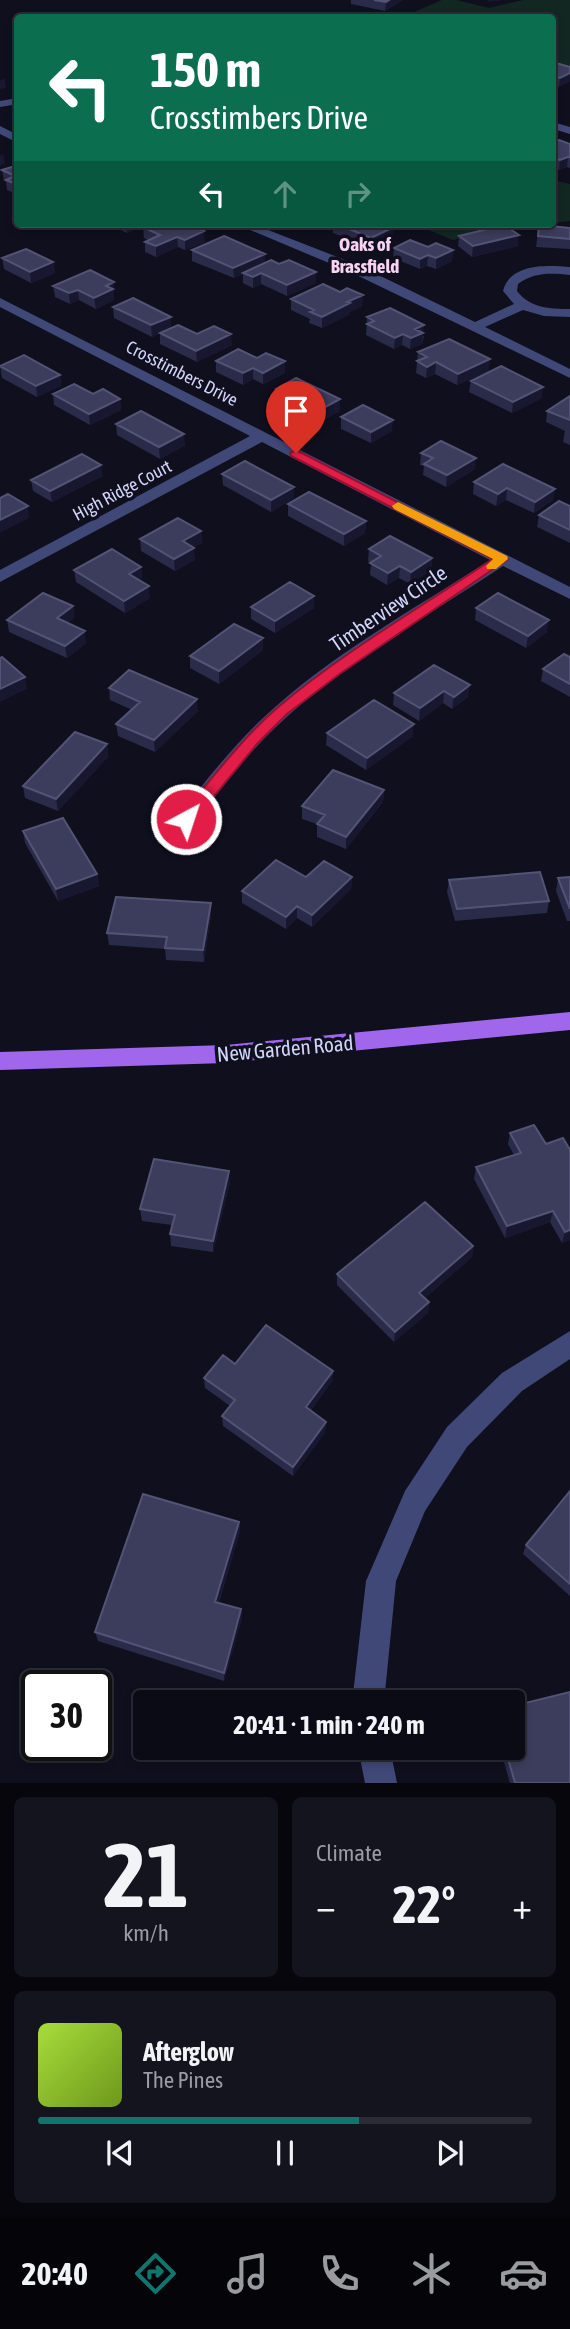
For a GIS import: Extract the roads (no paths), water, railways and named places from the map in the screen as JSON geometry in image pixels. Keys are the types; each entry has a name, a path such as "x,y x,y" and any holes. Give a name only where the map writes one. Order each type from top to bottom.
{"main road":[{"name":"New Garden Road","path":"0,1061 226,1054 570,1021"}],"street":[{"path":"252,228 353,268 570,374"},
{"path":"570,271 540,271 517,278 512,282 510,291 523,305 541,311 570,313"},
{"name":"Crosstimbers Drive","path":"0,302 570,594"},
{"path":"475,327 523,305"},
{"name":"High Ridge Court","path":"0,577 262,436"},
{"name":"Timberview Circle","path":"186,819 252,741 282,711 336,670 502,559"},
{"path":"369,1690 381,1581 415,1501 457,1437 513,1382 570,1344"},
{"path":"376,1760 381,1783"}],"district":[{"name":"Oaks of Brassfield","path":"365,255"}]}
